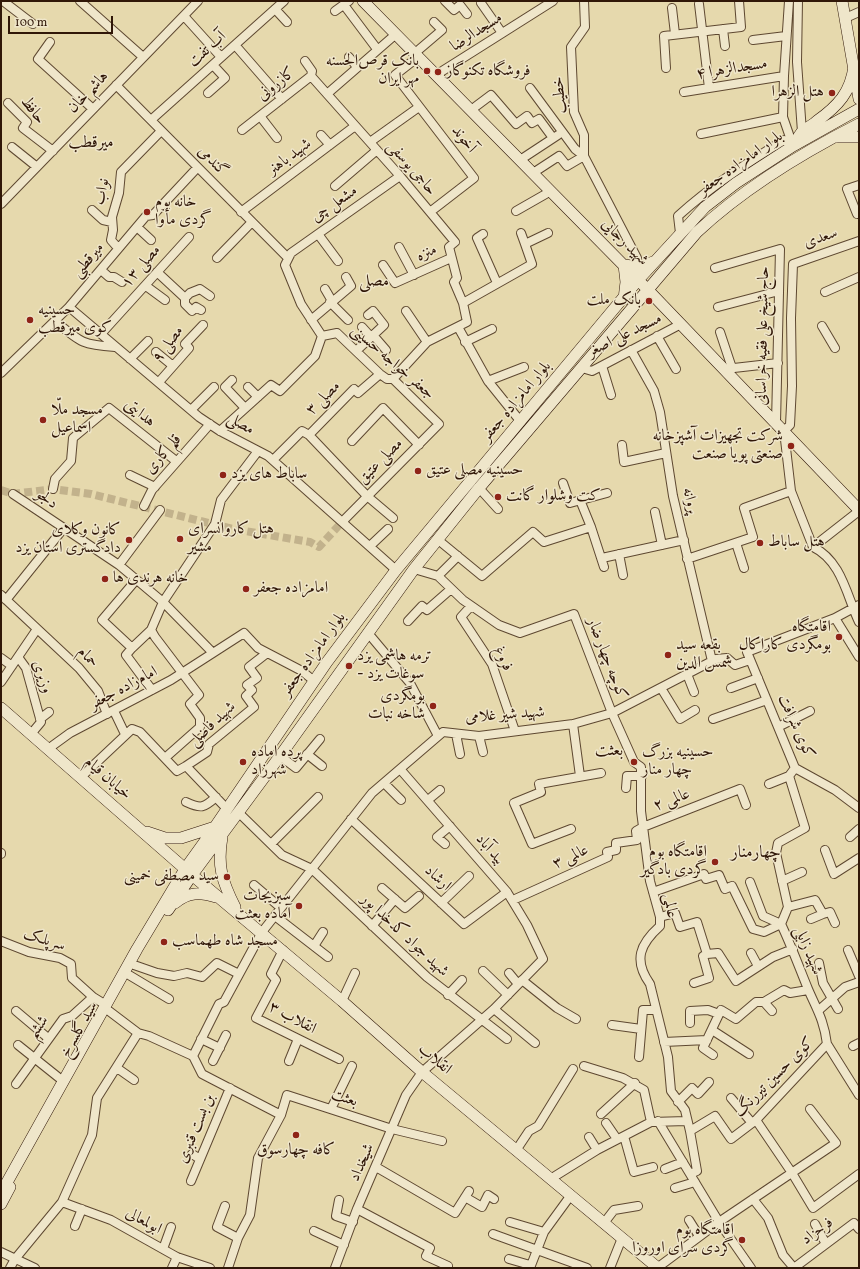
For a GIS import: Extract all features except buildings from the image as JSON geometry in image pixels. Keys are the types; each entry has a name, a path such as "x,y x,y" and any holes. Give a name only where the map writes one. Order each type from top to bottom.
{"main road":[{"name":"شهید رجایی","path":"363,1 681,324 728,369 780,427 859,510"},
{"path":"793,146 802,132 832,110 840,102 857,69 842,1"},
{"path":"848,1 855,14 859,99"},
{"name":"بلوار امامزاده جعفر","path":"188,872 216,835 314,681 396,570 456,507 521,422 621,303 638,280 680,233 705,208 724,193 793,146 859,109"},
{"name":"بلوار امامزاده جعفر","path":"232,810 280,756 437,539 456,507 479,488 697,232 712,218 746,192 833,138 859,124"},
{"path":"833,138 859,137"},
{"path":"627,314 628,310 626,306 621,303 626,282 624,265 640,267 655,261"},
{"path":"636,304 661,303 656,287 658,279"},
{"name":"خیابان قیام","path":"1,708 188,872"},
{"path":"141,830 165,838 216,835 220,869 224,887 237,911"},
{"name":"انقلاب","path":"188,872 262,932 422,1072 552,1178 658,1268"},
{"name":"سید گلسرخ","path":"1,1204 12,1179 107,1008 129,975 170,907 188,872"},
{"name":"سید گلسرخ","path":"22,1161 63,1081 188,872"},
{"path":"170,907 182,897 196,893 222,899"},
{"name":"سید گلسرخ","path":"1,1193 12,1179"}],"street":[{"path":"3,1 33,24"},
{"path":"80,1 143,57"},
{"name":"هاشم خان","path":"3,199 37,167 198,1"},
{"name":"آب تفت","path":"151,120 284,1"},
{"path":"446,1 454,10 460,5 467,14"},
{"name":"مسجدالرضا","path":"436,75 553,1"},
{"name":"خطیب","path":"584,1 585,27 571,47 574,112 584,135 584,156"},
{"path":"666,68 664,36 741,27 739,1"},
{"path":"789,1 783,117 793,146"},
{"path":"798,1 797,62 802,132"},
{"path":"335,11 347,3 378,49"},
{"path":"481,3 502,33"},
{"path":"699,4 701,32 709,88"},
{"path":"672,8 675,34"},
{"path":"275,9 287,22"},
{"path":"184,16 221,57"},
{"path":"417,55 442,30 434,22"},
{"path":"723,29 725,46"},
{"path":"327,94 396,34"},
{"path":"753,40 786,36"},
{"path":"50,42 38,59 93,109"},
{"path":"235,45 282,99"},
{"name":"آخوند","path":"417,55 395,75 474,178 430,212"},
{"path":"349,57 357,67"},
{"name":"حاجی یوسفی","path":"306,61 312,71 311,76 400,176 455,242 449,247 457,278 454,282 463,303 467,322 458,327"},
{"path":"208,93 225,78 213,65"},
{"name":"کازرونی","path":"242,130 311,76"},
{"name":"مسجدالزهرا ۴","path":"684,92 784,76"},
{"name":"گندمی","path":"116,85 252,222 287,261 301,304 322,336"},
{"name":"خطیب","path":"530,88 575,149 584,156"},
{"path":"471,110 491,95 516,124 527,116 532,123 539,119 553,138"},
{"name":"حافظ","path":"8,104 27,122 23,128 53,150"},
{"path":"370,142 419,107"},
{"name":"کازرونی","path":"260,116 277,138"},
{"path":"701,134 783,117"},
{"name":"شهید باهنر","path":"241,212 355,126"},
{"name":"نواب","path":"118,248 111,240 113,230 112,222 119,193 121,172 161,131"},
{"path":"520,160 562,132"},
{"path":"321,135 330,145"},
{"path":"12,147 37,167"},
{"path":"335,186 377,150"},
{"path":"533,173 559,156 567,166 584,156 637,258"},
{"name":"میرقطبی","path":"1,373 69,307 146,216 153,216 197,168"},
{"name":"مشعل چی","path":"287,261 291,253 400,176"},
{"path":"857,214 847,189 859,185"},
{"path":"516,211 551,191"},
{"path":"92,210 100,223 112,222"},
{"path":"217,258 252,222"},
{"path":"136,227 151,240"},
{"path":"463,303 532,264 521,233"},
{"path":"525,244 548,233"},
{"path":"318,234 338,261"},
{"path":"483,234 477,238 497,283"},
{"name":"مصلی ۱۳","path":"101,334 189,237"},
{"name":"سعدی","path":"793,264 859,241"},
{"path":"398,247 414,274"},
{"name":"حاج شیخ علی فقیه خراسانی","path":"715,268 780,249 778,363 780,427 790,425 792,386 791,318 793,264"},
{"name":"منزه","path":"383,265 394,284 451,258"},
{"path":"101,270 109,277 114,276 122,282"},
{"path":"157,272 185,298"},
{"path":"311,320 350,286 346,277"},
{"path":"825,292 859,277"},
{"path":"146,286 165,300"},
{"path":"201,310 196,307 192,311 185,304 185,298 190,293 200,289 210,296"},
{"path":"325,289 331,302 348,320"},
{"path":"718,307 779,291"},
{"name":"مصلی","path":"69,307 115,347 210,424 273,460 396,570"},
{"path":"356,351 384,325 373,311 368,315"},
{"path":"406,311 427,342"},
{"path":"55,321 79,341 96,346 115,347"},
{"name":"مسجد علی اصغر","path":"582,368 592,371 681,324"},
{"name":"مصلی ۹","path":"159,382 188,348 185,344 203,325"},
{"path":"822,326 835,348"},
{"path":"362,327 386,350"},
{"path":"393,379 427,342 458,327 488,381 521,422"},
{"path":"465,342 492,329"},
{"path":"720,332 728,369 778,363"},
{"name":"جعفر خواجه حسینی","path":"322,336 337,333 380,374 387,379 393,379 417,398 439,424"},
{"path":"220,431 271,385 280,391 315,356 322,336"},
{"path":"657,336 676,369"},
{"path":"130,359 148,341"},
{"name":"پروانه","path":"631,350 654,391 660,412 673,496 712,661"},
{"path":"156,352 173,366"},
{"path":"602,366 611,395"},
{"path":"488,381 524,367"},
{"name":"مصلی ۳","path":"273,460 302,430 309,435 354,389 358,392 380,374"},
{"path":"232,380 224,387 246,408"},
{"path":"192,410 214,387"},
{"path":"248,387 258,397"},
{"name":"هدایتی","path":"53,489 55,479 71,461 73,438 109,408 176,461"},
{"path":"352,441 383,408 418,445"},
{"name":"قلم کاری","path":"144,506 155,486 210,424"},
{"name":"مصلی عتیق","path":"343,521 439,424"},
{"path":"780,427 791,491 813,547 820,550 839,573 856,607 859,622"},
{"path":"309,435 367,496 393,518"},
{"path":"622,445 624,462 666,453"},
{"path":"152,690 126,655 151,630 163,602 215,524 221,500 258,451"},
{"path":"130,475 155,486"},
{"path":"563,483 570,503 607,493"},
{"path":"479,488 498,509"},
{"path":"687,559 753,537 744,508 791,491"},
{"name":"دلجو","path":"12,494 119,565 163,602 213,653"},
{"path":"580,500 603,562 619,554 684,540"},
{"path":"119,565 160,510"},
{"path":"813,547 859,510"},
{"path":"655,512 662,545"},
{"path":"437,539 482,576 533,532 544,542 591,527"},
{"path":"37,629 3,597 63,529"},
{"path":"370,546 388,530"},
{"path":"736,543 744,568"},
{"path":"619,554 624,575"},
{"path":"438,576 458,556"},
{"path":"414,569 438,576 471,606"},
{"path":"132,648 102,620 136,580"},
{"path":"408,621 422,606 427,610 451,589"},
{"name":"کوچه چهار ضار","path":"471,606 499,625 520,633 574,614 612,713"},
{"name":"فروغ","path":"471,606 461,617 492,664 515,731"},
{"name":"شهید شیر غلامی","path":"438,736 443,732 479,736 573,724 612,713 712,661 727,658 735,664 748,656 835,618 856,607"},
{"path":"835,618 859,657"},
{"name":"وزیری","path":"32,734 41,722 26,668 18,656 37,629"},
{"name":"حمام","path":"37,629 79,668 98,691 125,734"},
{"path":"151,630 154,638 199,696 190,704 200,718 200,727 165,758"},
{"name":"امام‌زاده جعفر","path":"48,749 70,733 182,673 244,633 258,648 266,653"},
{"path":"228,1268 238,1238 250,1215 258,1158 281,1115 202,1074 193,1056 219,1004 224,1002 262,932 372,793 438,736 410,684 368,633"},
{"path":"266,653 302,671 314,681"},
{"name":"شهید فاضلی","path":"186,766 207,752 209,744 254,707 246,696 252,690 247,685 257,678 249,667 266,653"},
{"path":"1,682 18,656"},
{"name":"کوی شرافت","path":"748,656 795,768 835,790 859,808"},
{"path":"1,658 12,666"},
{"path":"686,674 694,692"},
{"path":"731,688 758,678"},
{"path":"661,688 680,719 695,710"},
{"path":"713,719 767,700"},
{"path":"778,727 810,711"},
{"name":"وزیری","path":"40,719 49,712"},
{"path":"612,713 634,762 641,767 642,776 627,776 626,788"},
{"path":"573,724 580,776"},
{"path":"81,777 125,734 132,730 140,732 177,771 186,766 216,797 282,855 312,869"},
{"path":"456,734 460,754"},
{"path":"479,736 483,752"},
{"path":"280,756 296,768 320,739"},
{"path":"307,754 322,766"},
{"path":"769,784 789,776 795,768"},
{"name":"بید آباد","path":"400,769 513,900 542,959"},
{"path":"571,829 532,844 514,803 541,792 539,784 580,776 601,774"},
{"name":"عالمی","path":"642,776 641,811 650,881 660,917 660,926 642,945 641,965 644,976 650,984 668,1057 671,1091 685,1110 687,1121"},
{"name":"شهید زابلی","path":"789,776 805,828 778,843 776,853 788,907 781,924 793,949 808,990 819,1010 824,1024 827,1044"},
{"path":"384,783 401,800"},
{"name":"عالمی ۲","path":"643,827 740,789 746,805"},
{"path":"428,800 440,790"},
{"path":"186,802 196,807 206,806 216,797"},
{"path":"271,844 318,797"},
{"name":"ارشاد","path":"351,819 464,924 507,892"},
{"path":"445,844 437,837 450,826"},
{"name":"عالمی ۳","path":"513,900 608,856 607,852 616,850 616,842 636,840 636,831 643,827"},
{"path":"850,837 859,829"},
{"path":"825,850 834,874 859,858"},
{"name":"شهید جواد کدخدا پور","path":"312,869 448,995 507,1039"},
{"path":"782,881 802,872"},
{"path":"653,892 704,874 706,879 719,876 725,889 732,886 753,929 764,932 781,924"},
{"path":"441,902 469,876"},
{"path":"750,882 763,916 781,924"},
{"path":"254,885 281,908"},
{"path":"382,888 405,908 419,896"},
{"path":"372,926 396,899"},
{"path":"788,907 815,900 822,914"},
{"path":"811,919 830,912 835,923"},
{"path":"660,917 676,913 680,927 697,922 707,954"},
{"path":"275,916 328,957"},
{"path":"314,946 323,932"},
{"name":"سرپلک","path":"1,941 29,952 60,958 71,964 72,978 138,1033 149,1036 193,1056"},
{"path":"694,983 709,978 703,956 707,954 718,953 736,981 773,956 793,949"},
{"name":"انقلاب ۳","path":"283,950 271,974 276,980 256,1018 339,1059"},
{"path":"848,950 859,976"},
{"path":"751,953 758,966"},
{"name":"شیخداد","path":"335,1268 357,1209 406,1095 422,1072 494,1009 542,959"},
{"path":"134,965 157,973 174,976 187,973 202,977 217,963 239,974"},
{"path":"819,963 823,983 830,998 838,1009"},
{"path":"483,971 508,995"},
{"path":"509,973 557,1008 576,1019"},
{"path":"342,1001 355,974"},
{"path":"129,975 169,999"},
{"path":"448,995 462,980"},
{"path":"819,1010 830,998 845,987 859,982"},
{"path":"713,1054 703,1048 721,1010 736,1019 756,1002 764,1002 784,990 790,992 808,990"},
{"name":"ششم","path":"16,1084 63,1019 72,1016 93,997"},
{"path":"764,1002 772,1011"},
{"path":"494,1009 535,1043"},
{"path":"638,1057 643,1010 656,1010"},
{"path":"690,1023 690,1011 708,1010 719,1014"},
{"path":"16,1011 48,1038"},
{"path":"612,1025 641,1029"},
{"path":"712,1030 749,1054"},
{"path":"10,1268 62,1202 92,1135 97,1098 138,1033"},
{"path":"213,1061 226,1035"},
{"path":"201,1039 220,1048"},
{"path":"289,1061 298,1039"},
{"path":"664,1042 707,1040"},
{"name":"کوی حسین تیررنگ","path":"690,1131 715,1116 731,1139 754,1122 827,1044 859,1095"},
{"path":"18,1045 63,1081"},
{"path":"330,1109 352,1066"},
{"path":"584,1066 623,1078 635,1083 644,1090 655,1122 683,1162 718,1222 751,1268"},
{"path":"117,1068 134,1080"},
{"path":"517,1150 529,1130 538,1126 573,1069"},
{"path":"678,1102 692,1088 698,1094 709,1082"},
{"path":"601,1114 635,1083"},
{"name":"بن بست قنبری","path":"191,1181 230,1088"},
{"name":"بعثت","path":"281,1115 287,1095 392,1129 442,1141"},
{"path":"731,1098 754,1122 792,1173 812,1208 859,1174"},
{"path":"658,1268 718,1222 836,1143 810,1109"},
{"path":"552,1178 597,1150 621,1137 655,1122 687,1121 697,1171 690,1174"},
{"path":"606,1123 621,1137 634,1172 653,1167"},
{"path":"589,1137 597,1150"},
{"path":"192,1154 200,1159"},
{"path":"665,1169 683,1162"},
{"path":"376,1167 455,1213 467,1194 482,1207 488,1195 494,1199"},
{"path":"676,1188 695,1182"},
{"path":"509,1259 530,1267 544,1232 571,1195"},
{"path":"753,1199 768,1218 783,1255 794,1268"},
{"path":"339,1200 336,1216 353,1222"},
{"name":"ابولمعالی","path":"62,1202 111,1220 177,1257 210,1268"},
{"path":"225,1206 217,1227 238,1238"},
{"path":"604,1223 614,1210 638,1206"},
{"path":"357,1209 430,1248 426,1256 448,1266 447,1268"},
{"path":"75,1226 82,1210"},
{"path":"689,1220 699,1236"},
{"path":"510,1222 544,1232"},
{"path":"815,1224 826,1244"},
{"name":"فرحزاد","path":"794,1268 854,1224 859,1229"},
{"path":"163,1249 171,1227"},
{"path":"314,1231 344,1245"},
{"path":"493,1234 587,1268"},
{"path":"610,1268 622,1238"},
{"path":"1,1252 15,1260 35,1268"},
{"path":"172,1268 177,1257"}],"tunnel":[{"path":"1,490 13,494 53,489 91,494 233,529 310,542 319,547 343,521"}],"place":[{"name":"بانک قرص‌الحسنه مهر ایران","path":"427,71"},
{"name":"فروشگاه تکنوگاز","path":"438,72"},
{"name":"هتل الزهرا","path":"832,93"},
{"name":"خانه بوم گردی مأوا","path":"147,212"},
{"name":"بانک ملت","path":"649,301"},
{"name":"حسینیه کوی میرقطب","path":"30,320"},
{"name":"مسجد ملّا اسماعیل","path":"43,420"},
{"name":"شرکت تجهیزات آشپزخانه صنعتی پویا صنعت","path":"791,446"},
{"name":"حسینیه مصلی عتیق","path":"418,471"},
{"name":"ساباط های یزد","path":"223,475"},
{"name":"کت وشلوار گانت","path":"498,497"},
{"name":"هتل کاروانسرای مشیر","path":"180,539"},
{"name":"کانون وکلای دادگستری استان یزد","path":"129,540"},
{"name":"هتل ساباط","path":"760,543"},
{"name":"خانه هرندی ها","path":"105,579"},
{"name":"امامزاده جعفر","path":"246,589"},
{"name":"اقامتگاه بومگردی کاراکال","path":"839,637"},
{"name":"بقعه سید شمس الدین","path":"668,655"},
{"name":"ترمه هاشمی یزد - سوغات یزد","path":"349,666"},
{"name":"بومگردی شاخه نبات","path":"433,706"},
{"name":"پرده اماده شهرزاد","path":"243,762"},
{"name":"حسینیه بزرگ چهار منار","path":"634,762"},
{"name":"اقامتگاه بوم گردی بادگیر","path":"715,862"},
{"name":"سید مصطفی خمینی","path":"227,877"},
{"name":"سبزیجات آماده بعثت","path":"299,906"},
{"name":"مسجد شاه طهماسب","path":"164,942"},
{"name":"کافه چهارسوق","path":"296,1135"},
{"name":"اقامتگاه بوم گردی سرای اوروزا","path":"742,1240"}],"district":[{"name":"میرقطب","path":"91,144"},
{"name":"مصلی","path":"374,283"},
{"name":"بعثت","path":"609,752"},
{"name":"چهارمنار","path":"756,854"}]}
